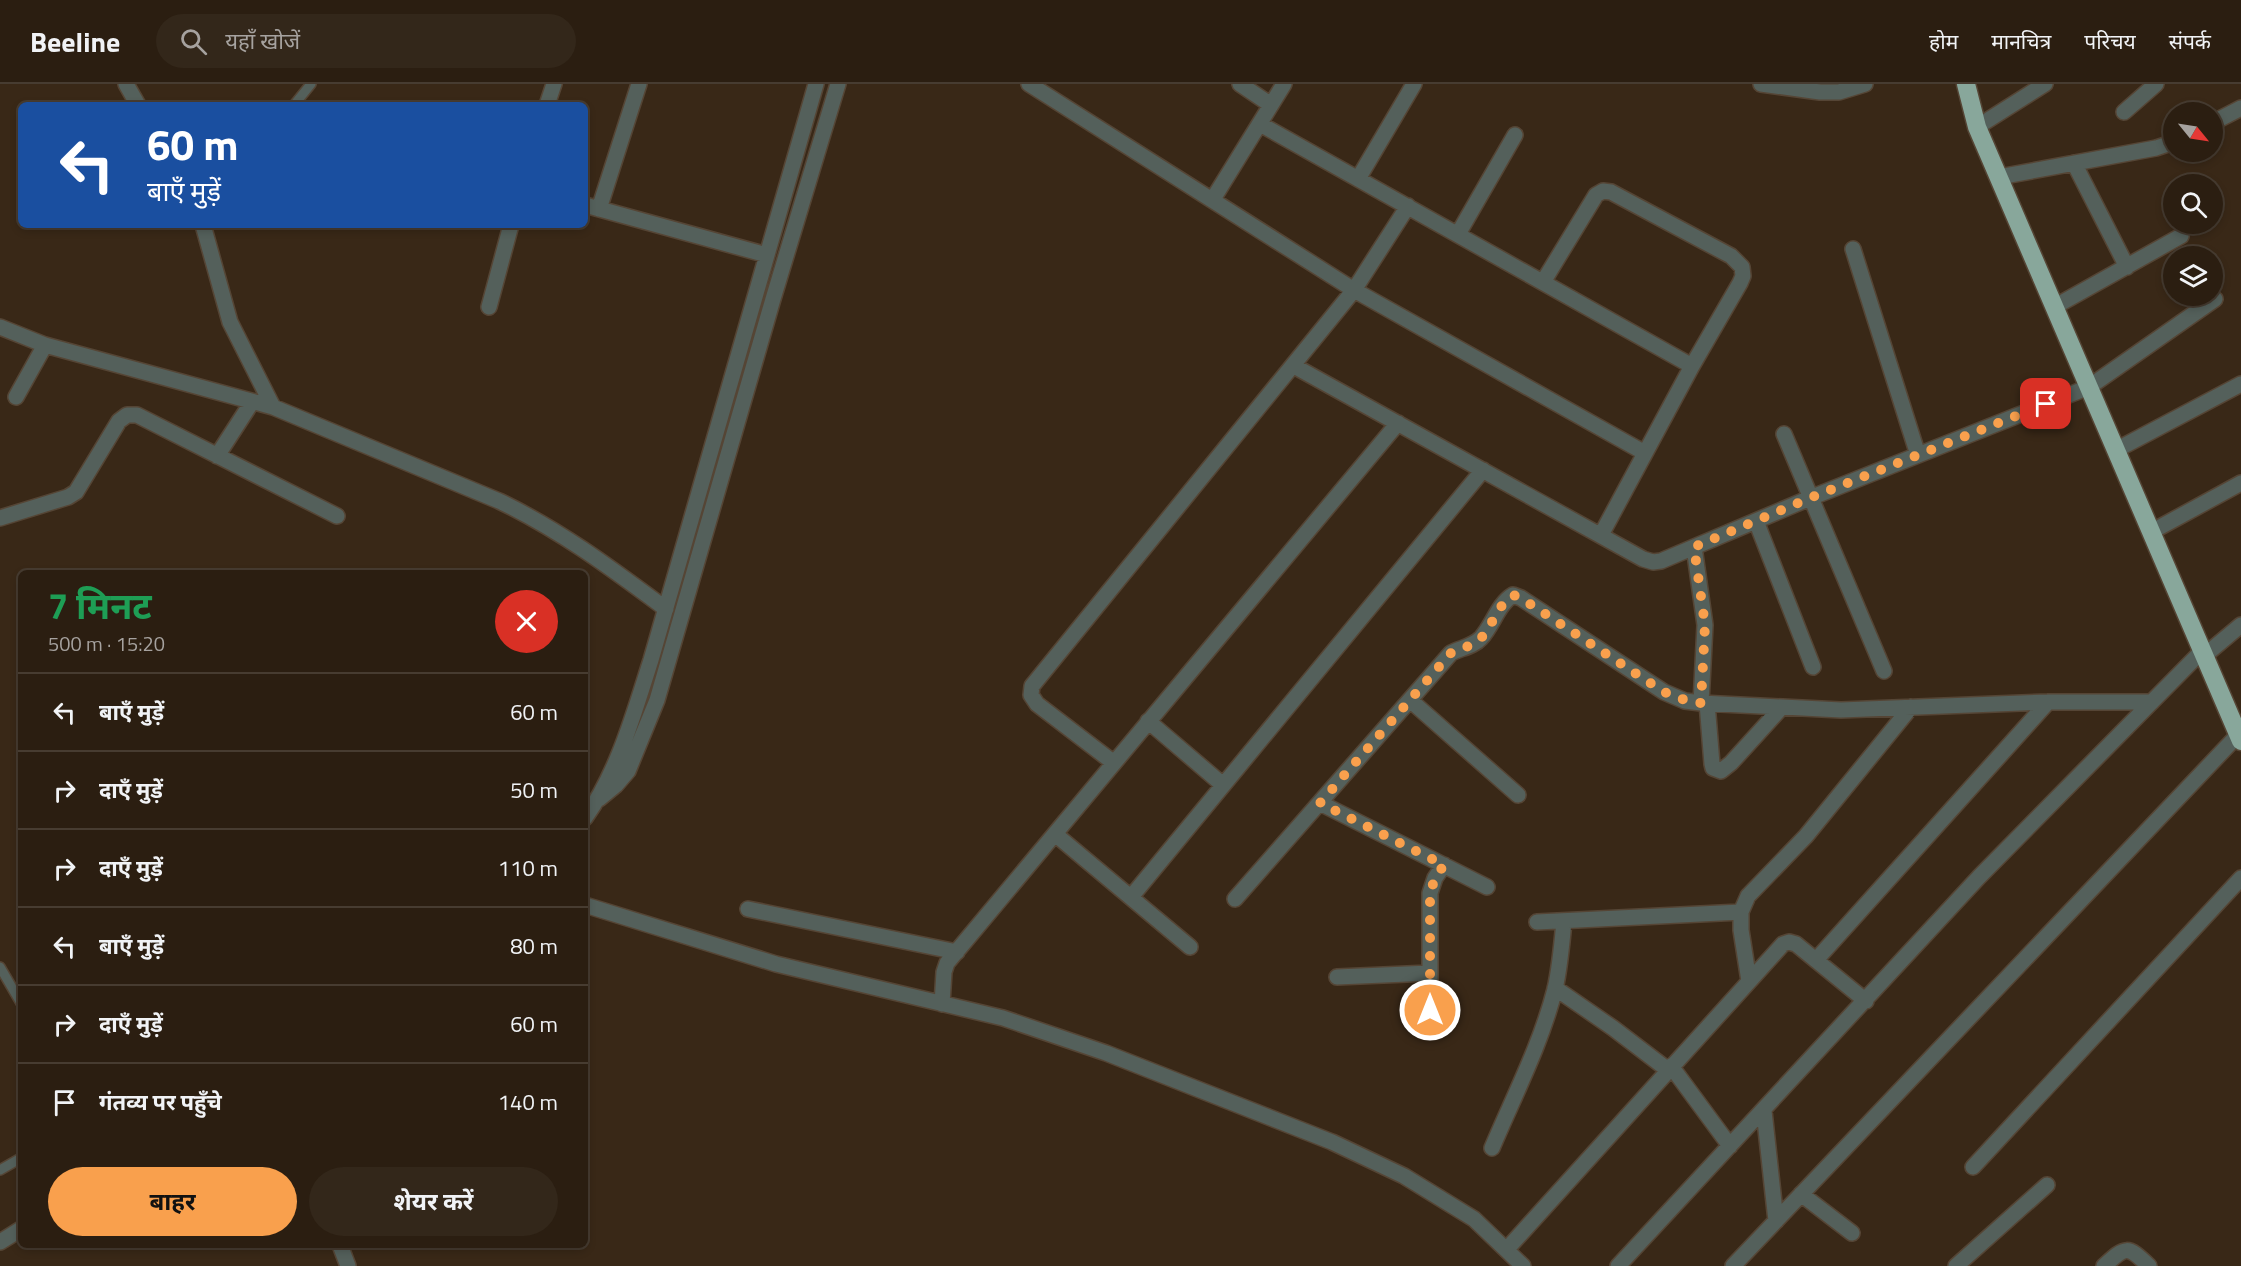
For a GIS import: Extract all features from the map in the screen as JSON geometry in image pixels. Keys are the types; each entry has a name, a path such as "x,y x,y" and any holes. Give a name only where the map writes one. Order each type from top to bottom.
{"highway":[{"path":"1966,84 1977,127 2240,738"}],"street":[{"path":"126,84 136,102"},
{"path":"548,102 554,84"},
{"path":"639,84 592,207 767,255"},
{"path":"599,799 634,712 666,609 816,84"},
{"path":"588,814 599,799 628,771 657,700 838,84"},
{"path":"1029,84 1354,290 1645,453"},
{"path":"1240,84 1271,105"},
{"path":"1213,199 1284,84"},
{"path":"1358,179 1414,84"},
{"path":"1761,84 1820,92 1839,92 1865,84"},
{"path":"1977,127 2045,84"},
{"path":"2124,112 2156,84"},
{"path":"2223,117 2241,108"},
{"path":"1260,124 1692,366"},
{"path":"1458,234 1515,135"},
{"path":"1999,177 2163,144"},
{"path":"2074,163 2127,267"},
{"path":"1543,282 1596,195 1603,191 1611,192 1731,256 1742,267 1743,276 1601,535"},
{"path":"1114,763 1036,704 1031,695 1032,686 1354,290 1408,206"},
{"path":"204,228 230,322 273,407"},
{"path":"489,307 510,228"},
{"path":"2054,307 2181,236"},
{"path":"1853,249 1918,455"},
{"path":"1293,366 1643,559 1653,562 1661,561 1810,498 2089,387 2205,306"},
{"path":"0,327 45,345 273,407 526,514 577,544 666,609"},
{"path":"16,397 45,345"},
{"path":"2116,450 2241,384"},
{"path":"217,456 252,402"},
{"path":"0,518 69,497 76,492 119,421 127,415 137,415 337,516"},
{"path":"942,1004 944,972 947,963 1398,423"},
{"path":"1785,434 1884,671"},
{"path":"1131,897 1483,470"},
{"path":"2151,532 2241,483"},
{"path":"1756,521 1813,667"},
{"path":"1694,547 1705,625 1704,703 1713,768 1721,771 1731,764 1781,708"},
{"path":"1235,899 1451,653 1477,643 1507,599 1513,595 1664,692 1685,700 1781,708 1841,710 2048,702 2152,702"},
{"path":"1618,1266 1979,877 2152,702 2203,653 2241,625"},
{"path":"1410,700 1518,795"},
{"path":"1816,960 2048,702"},
{"path":"1749,981 1741,912 1748,896 1806,836 1911,707"},
{"path":"1149,721 1223,785"},
{"path":"1733,1266 2240,738"},
{"path":"1320,803 1487,886"},
{"path":"1055,834 1190,947"},
{"path":"1430,1010 1430,893 1435,878 1444,865"},
{"path":"1973,1167 2241,878"},
{"path":"588,906 776,964 1003,1018 1106,1053 1332,1142 1404,1176 1474,1219 1523,1266"},
{"path":"747,909 957,952"},
{"path":"1536,922 1741,912"},
{"path":"1492,1148 1540,1034 1555,988 1564,921"},
{"path":"1507,1249 1783,944 1789,942 1796,944 1866,1000"},
{"path":"1337,977 1430,973"},
{"path":"1555,988 1669,1068 1730,1146"},
{"path":"1764,1111 1776,1221"},
{"path":"1956,1266 2046,1185"},
{"path":"1801,1194 1852,1233"},
{"path":"0,1242 18,1231"},
{"path":"341,1248 348,1266"},
{"path":"2104,1266 2121,1250 2127,1250 2134,1252 2149,1266"}],"lane":[{"path":"296,102 311,84"},
{"path":"0,967 18,998"},
{"path":"0,1170 18,1160"}],"route":[{"path":"1430,1010 1430,893 1435,878 1444,865 1320,803 1451,653 1477,643 1507,599 1513,595 1664,692 1701,703 1705,625 1694,547 2046,404"}]}
